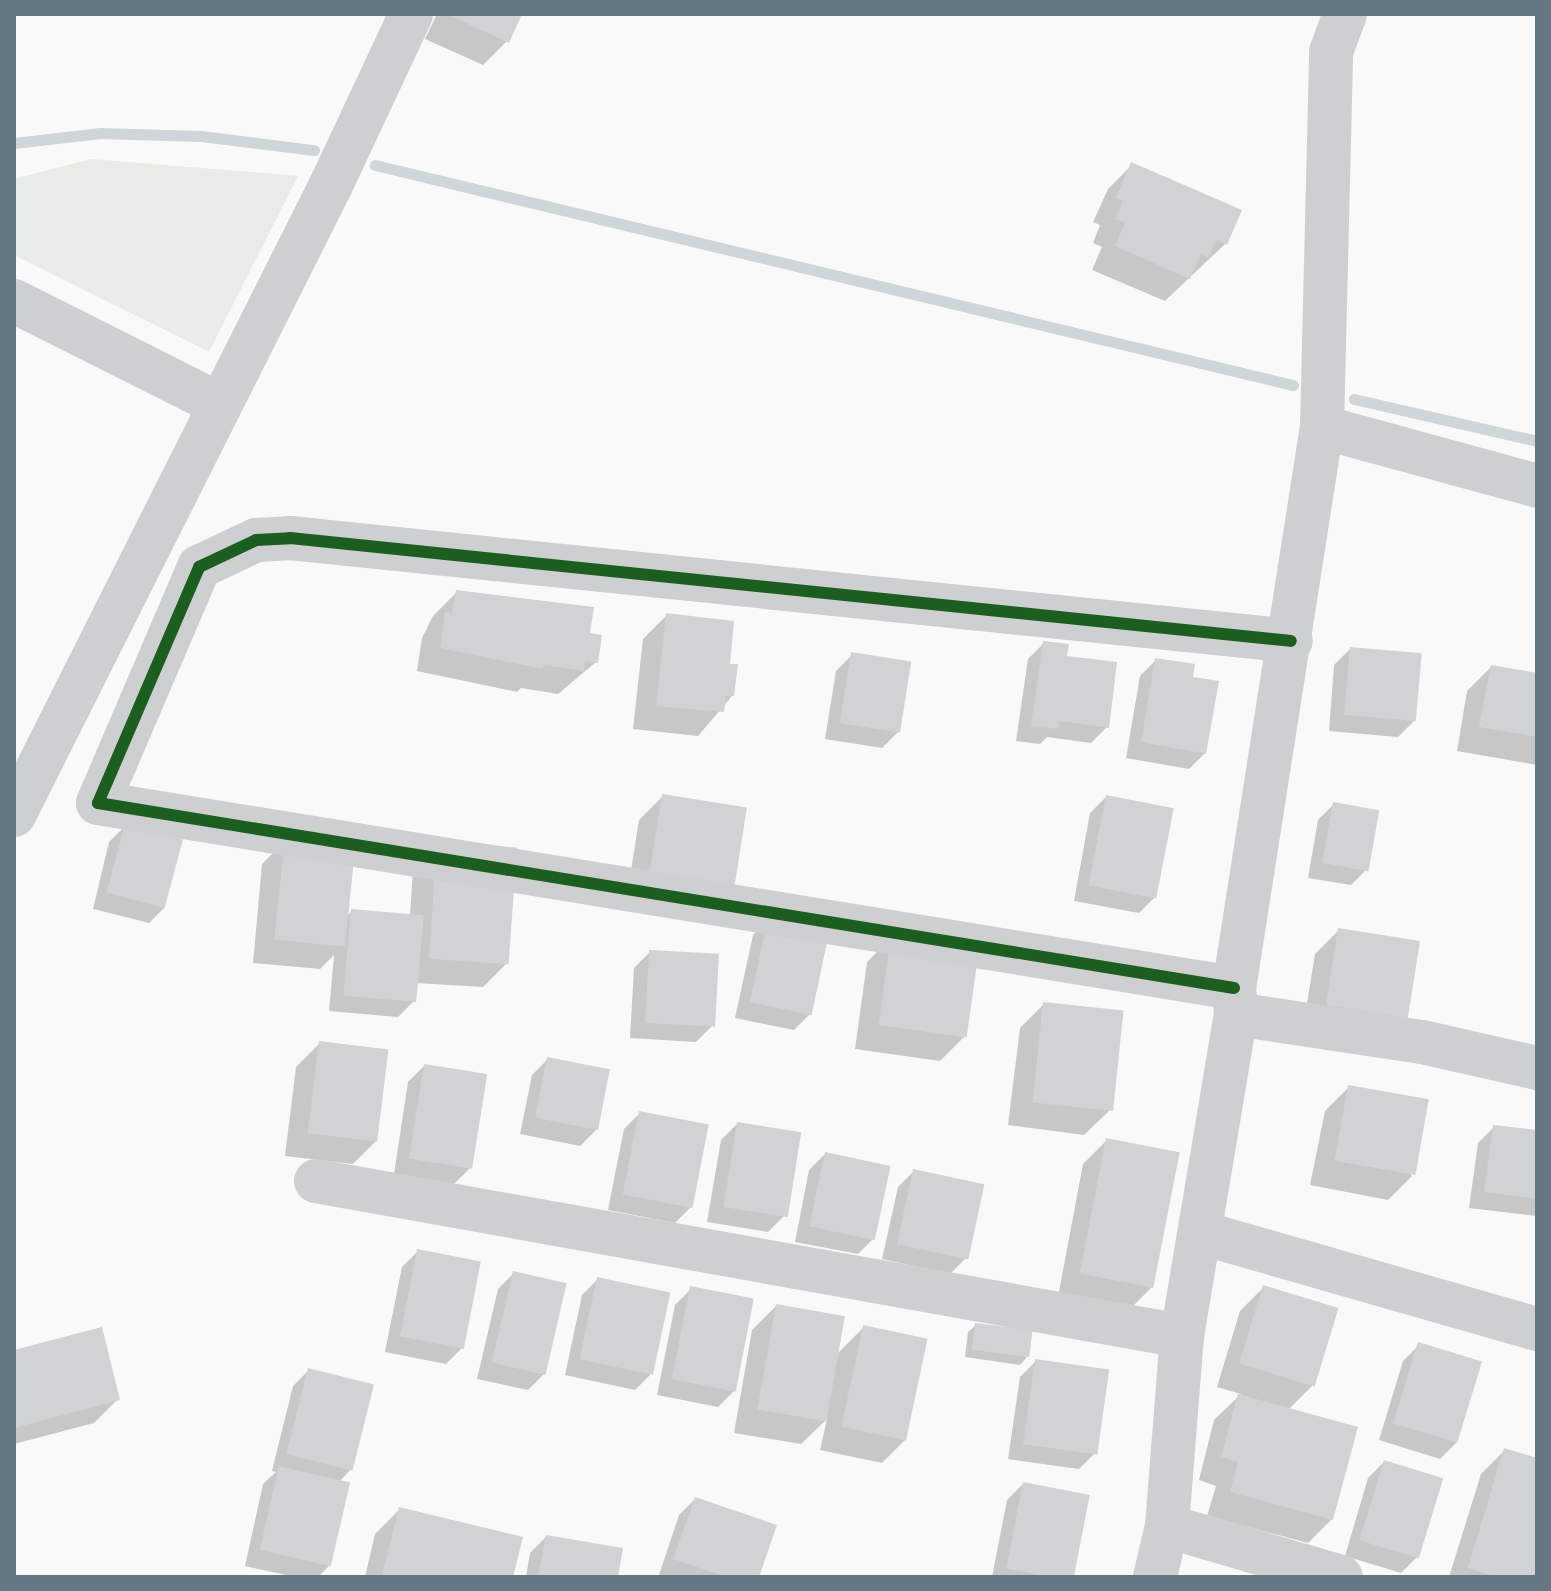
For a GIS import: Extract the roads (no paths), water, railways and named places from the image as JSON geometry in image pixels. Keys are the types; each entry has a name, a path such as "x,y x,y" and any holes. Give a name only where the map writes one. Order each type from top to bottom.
{"street":[{"path":"14,815 331,185 411,14"},
{"path":"1155,1577 1167,1526 1182,1336 1202,1233 1322,427 1331,52 1345,14"},
{"path":"14,301 219,404"},
{"path":"1322,427 1537,486"},
{"path":"1291,641 290,538 256,540 199,567 98,803 1235,1001 1537,1068"},
{"path":"316,1181 1182,1336"},
{"path":"1202,1233 1537,1329"},
{"path":"1167,1526 1341,1577"}],"waterway":[{"path":"14,143 100,133 201,136 314,150"},
{"path":"375,165 1293,385"},
{"path":"1354,399 1537,441"}]}
